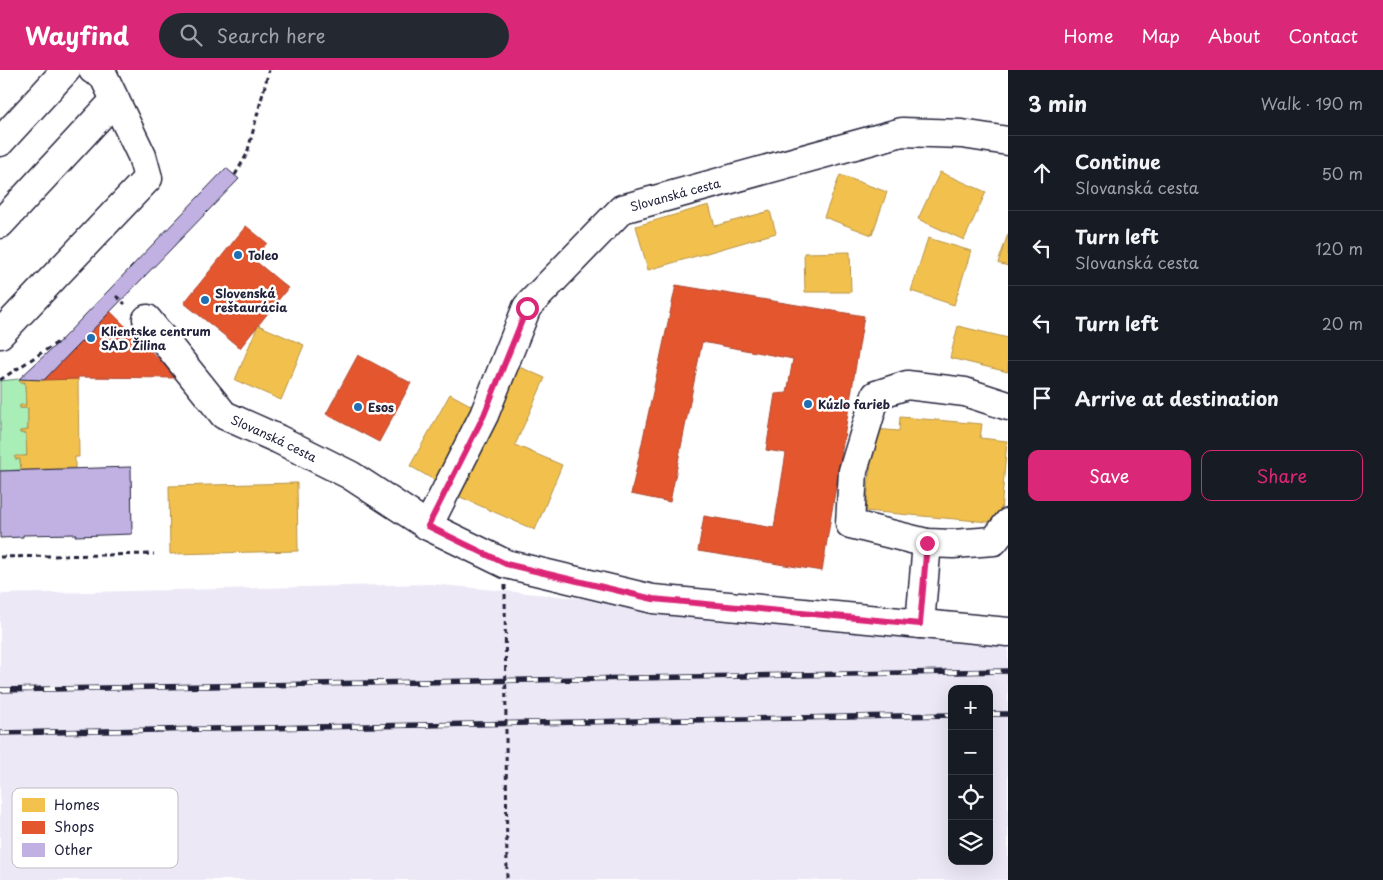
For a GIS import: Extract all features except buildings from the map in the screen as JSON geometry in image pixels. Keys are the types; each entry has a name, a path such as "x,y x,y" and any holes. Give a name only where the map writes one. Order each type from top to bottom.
{"street":[{"path":"0,142 66,70"},
{"path":"0,334 148,178 142,156 103,75 93,70"},
{"path":"0,224 115,100"},
{"name":"Slovanská cesta","path":"428,526 484,415 527,308 622,209 902,132 962,134 1008,141"},
{"name":"Slovanská cesta","path":"147,319 224,415 278,439 350,475 428,526 506,564 653,599 1008,632"},
{"path":"1008,406 965,392 907,385 876,395 853,471 850,524 927,543 953,544 994,541 1008,523"},
{"path":"920,624 927,543"}],"path":[{"path":"235,175 247,154 269,70"},
{"path":"116,296 124,304"},
{"path":"0,380 61,340"},
{"path":"0,558 154,554"},
{"path":"505,585 507,880"}],"shaded area":[{"path":"431,584 804,619 1008,630 1008,880 0,880 0,594"}],"green space":[{"path":"19,379 20,382 25,382 26,405 20,406 20,408 28,408 28,430 20,431 20,433 26,433 27,456 15,457 20,459 21,470 0,471 0,381"}],"railway":[{"path":"0,690 1008,671"},
{"path":"993,714 1008,714"},
{"path":"0,733 948,715"}],"place":[{"name":"Toleo","path":"238,255"},
{"name":"Slovenská reštaurácia","path":"205,300"},
{"name":"Klientske centrum SAD Žilina","path":"91,338"},
{"name":"Kúzlo farieb","path":"808,404"},
{"name":"Esos","path":"358,407"}],"route":[{"path":"527,308 484,415 428,526 506,564 653,599 920,624 927,543"}]}
